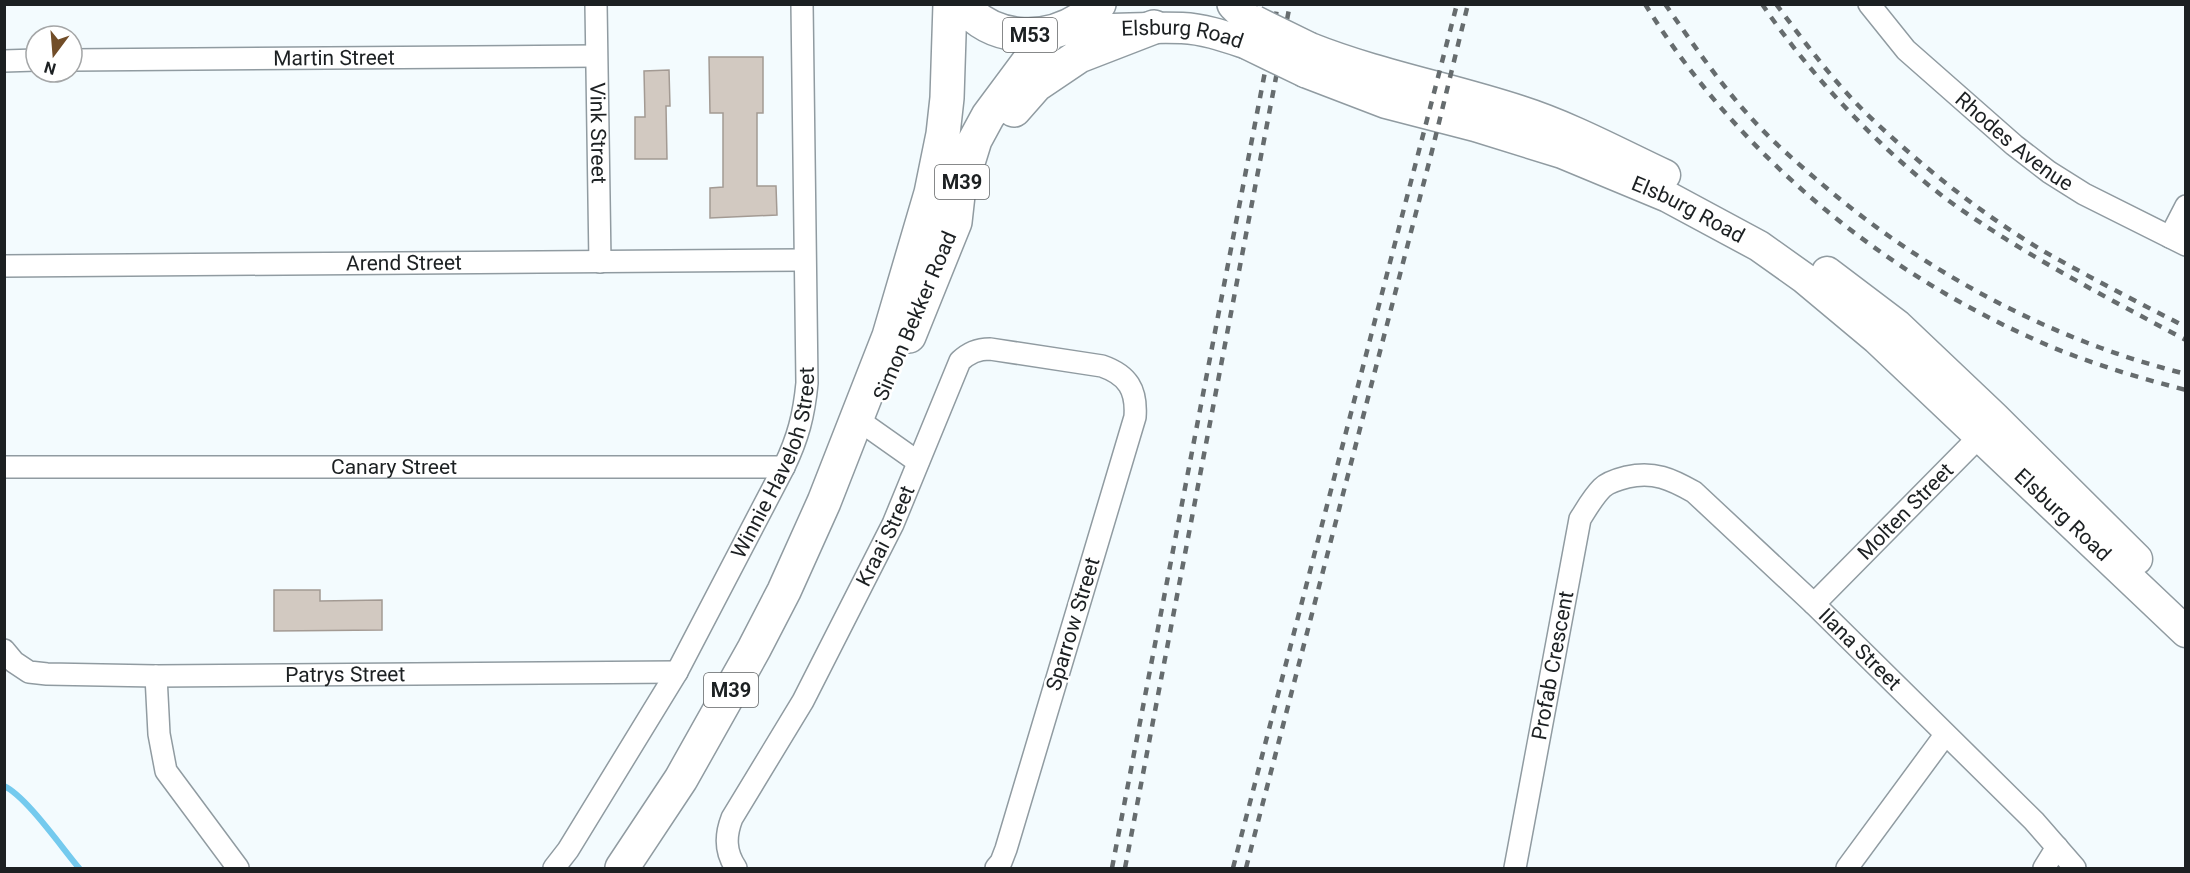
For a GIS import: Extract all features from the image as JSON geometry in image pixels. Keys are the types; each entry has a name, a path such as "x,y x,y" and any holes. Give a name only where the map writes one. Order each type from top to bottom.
{"main road":[{"name":"Simon Bekker Road","path":"862,420 931,193 943,134 947,98 950,4"},
{"name":"M53","path":"962,4 968,13 993,28 1021,36 1058,32 1095,10 1099,4"},
{"name":"Elsburg Road","path":"1058,32 1154,27 1184,28 1218,34 1239,17 1308,60 1386,103 1475,126 1562,153 1668,197 1759,246 1804,278 1876,339 1987,427 2186,609"},
{"path":"955,222 989,145 1000,127 1036,85 1078,56 1154,27"},
{"name":"Simon Bekker Road","path":"622,868 681,779 729,694 784,591 862,420 905,346 955,222 958,195 975,140 988,116 1058,32"},
{"name":"Elsburg Road","path":"1987,427 2186,632"}],"street":[{"name":"Vink Street","path":"596,4 600,262"},
{"name":"Winnie Haveloh Street","path":"554,868 568,850 677,672 795,445 804,416 807,384 802,4"},
{"name":"Rhodes Avenue","path":"1869,4 1906,50 2022,152 2084,194 2178,241"},
{"name":"Martin Street","path":"84,60 596,57"},
{"path":"4,61 24,60"},
{"path":"2178,241 2186,206"},
{"name":"Arend Street","path":"4,267 804,261"},
{"name":"Kraai Street","path":"734,864 726,846 727,831 732,818 803,701 893,524 960,361 979,349 990,349 1102,366 1115,371 1125,379"},
{"name":"Sparrow Street","path":"996,868 1006,849 1135,417 1136,404 1133,391 1125,379"},
{"path":"862,420 918,462"},
{"name":"Molten Street","path":"1814,604 1987,427"},
{"name":"Canary Street","path":"4,467 784,467"},
{"name":"Ilana Street","path":"1619,479 1639,474 1657,474 1674,480 1694,492 1814,604 2057,847 2075,868"},
{"name":"Profab Crescent","path":"1515,868 1580,519 1603,486 1619,479"},
{"name":"Patrys Street","path":"9,656 29,672 47,674 156,676 677,672"},
{"path":"156,676 159,734 166,771 238,868"},
{"path":"1847,868 1945,735"},
{"path":"2044,868 2057,847"}],"building":[{"path":"709,57 763,57 763,113 757,113 757,186 776,186 777,215 710,218 710,188 723,187 723,113 710,113"},
{"path":"669,70 670,106 666,106 667,159 635,159 635,117 645,117 644,71"},
{"path":"274,590 320,590 320,601 382,600 382,630 274,631"}],"waterway":[{"path":"4,786 23,800 79,868"}],"railway":[{"path":"1112,868 1278,4"},
{"path":"1125,868 1290,4"},
{"path":"1233,868 1457,4"},
{"path":"1246,868 1468,4"},
{"path":"1645,4 1681,57 1721,107 1764,154 1812,198 1862,238 1915,275 1970,308 2027,336 2105,367 2186,390"},
{"path":"1665,4 1718,78 1760,128 1816,179 1899,243 1943,272 2036,321 2135,360 2186,374"},
{"path":"1762,4 1831,92 1885,147 1943,196 2050,266 2186,340"},
{"path":"1776,4 1822,64 1859,106 1892,138 1955,190 1999,223 2045,252 2186,327"}]}
